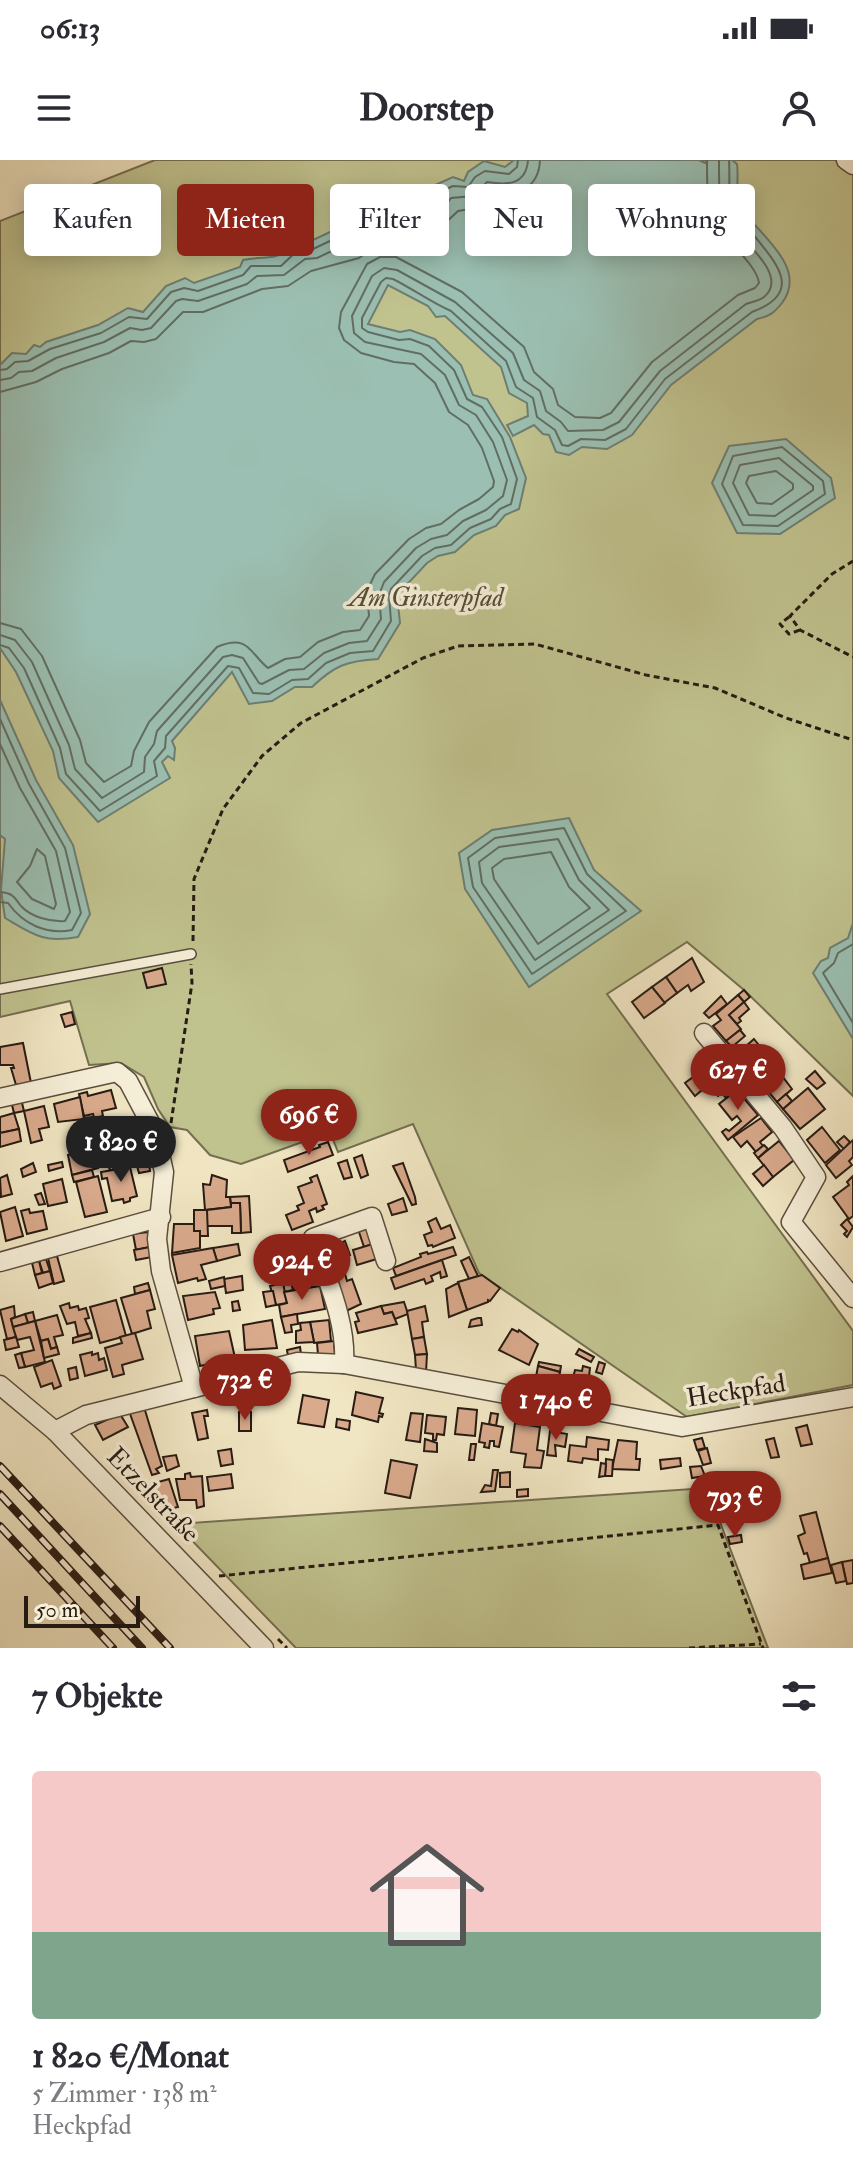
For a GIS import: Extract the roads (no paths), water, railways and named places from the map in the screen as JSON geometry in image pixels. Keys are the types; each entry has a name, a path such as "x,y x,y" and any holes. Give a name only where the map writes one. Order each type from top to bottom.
{"street":[{"path":"846,160 853,165"},
{"path":"704,1033 783,1128 816,1177 791,1222 853,1298"},
{"path":"0,1098 117,1072 128,1081 155,1132 164,1172 157,1239 161,1271 194,1388"},
{"path":"0,1262 161,1217"},
{"path":"344,1364 341,1325 313,1238 372,1217 386,1261"},
{"name":"Heckpfad","path":"55,1431 86,1415 298,1362 344,1364 682,1427 853,1397"},
{"name":"Etzelstraße","path":"0,1385 55,1431 264,1648"}],"lane":[{"path":"0,989 191,954"}],"water":[{"path":"514,160 699,160 705,163 708,160 732,160 737,164 738,184 588,184 588,256 755,256 755,225 785,264 789,290 771,314 757,319 671,385 632,435 607,449 582,447 569,455 556,452 549,435 543,434 534,425 513,436 507,425 528,416 527,403 509,393 501,367 445,316 436,317 428,306 388,285 368,324 400,332 410,330 435,339 461,365 473,395 487,399 510,437 526,478 519,509 505,515 496,526 474,535 455,552 438,556 427,563 397,595 400,623 378,659 342,666 312,687 295,687 272,701 249,704 232,672 172,741 174,760 168,756 162,762 170,778 98,822 59,778 53,751 16,672 0,648 0,365 12,353 26,354 34,345 40,347 46,342 98,325 128,308 143,312 166,286 185,278 194,283 240,267 243,260 252,258 314,256 314,240 330,232 330,256 449,256 449,184 437,184 453,177 464,181 468,172 484,161 505,167"},
{"path":"786,439 831,478 835,498 780,534 737,533 712,483 729,446"},
{"path":"0,700 36,780 73,845 90,914 78,937 56,939 39,936 5,918 1,890 5,839 0,835"},
{"path":"569,818 594,870 641,911 529,987 465,889 459,853 492,830"},
{"path":"853,923 853,1039 813,973 821,961 828,958 830,948 848,938"}],"railway":[{"path":"0,1466 170,1648"},
{"path":"0,1494 142,1648"},
{"path":"0,1526 113,1648"}],"park label":[{"name":"Am Ginsterpfad","path":"426,598"}]}
